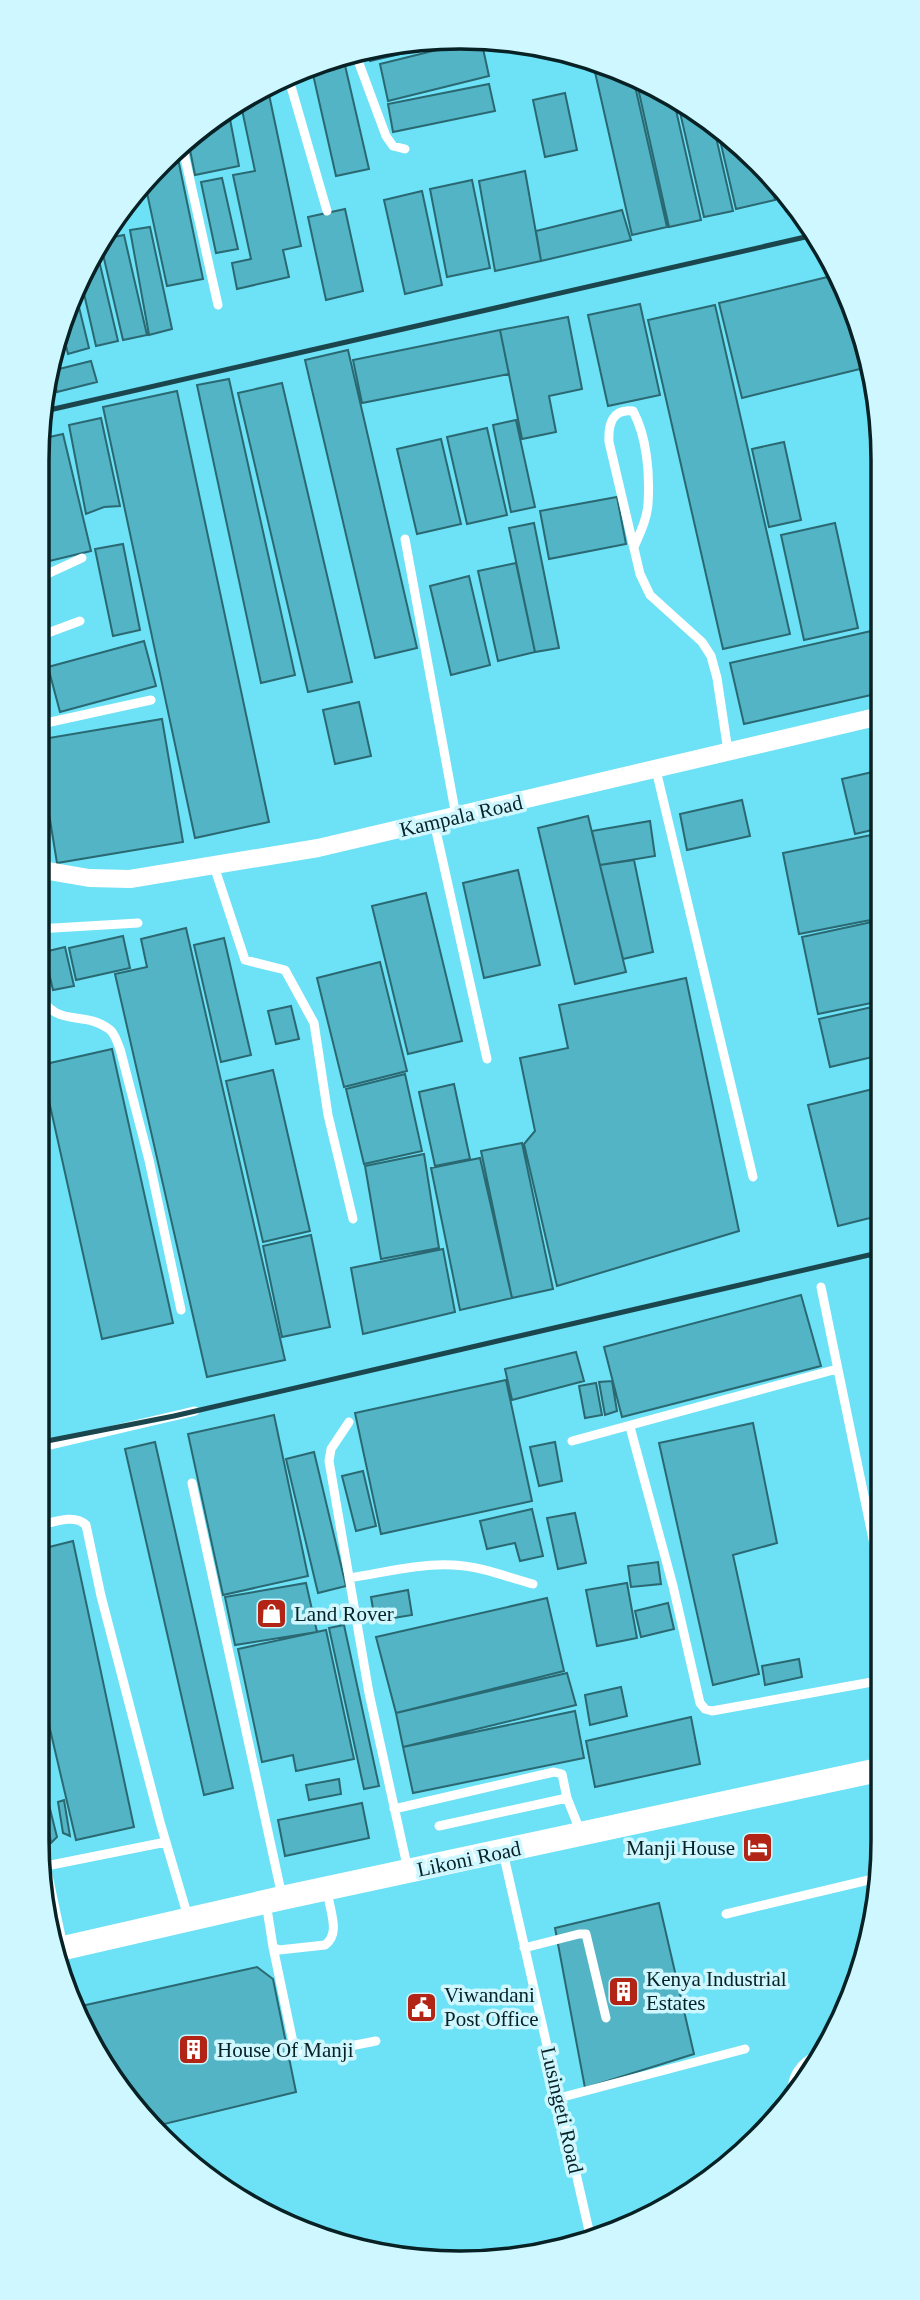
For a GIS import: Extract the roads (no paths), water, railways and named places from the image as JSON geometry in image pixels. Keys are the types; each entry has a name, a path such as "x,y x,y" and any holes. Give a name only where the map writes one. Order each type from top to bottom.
{"street":[{"name":"Kampala Road","path":"49,870 89,878 130,879 318,848 871,718"},
{"name":"Likoni Road","path":"65,1952 275,1907 408,1872 871,1772"},
{"name":"Likoni Road","path":"65,1952 188,1919 329,1901 871,1780"}],"lane":[{"path":"358,62 386,136 393,146 405,149"},
{"path":"291,85 327,211"},
{"path":"184,155 218,305"},
{"path":"634,547 648,506 647,460 639,424 633,411 624,410 613,416 608,428 609,442 640,574 650,595 702,642 711,656 729,751"},
{"path":"405,539 456,817"},
{"path":"49,573 82,558"},
{"path":"49,633 80,621"},
{"path":"49,722 151,700"},
{"path":"656,770 753,1177"},
{"path":"434,822 487,1059"},
{"path":"214,866 245,960 285,970 314,1023 328,1115 353,1219"},
{"path":"49,928 138,923"},
{"path":"49,1008 64,1017 90,1021 108,1028 120,1048 149,1160 181,1310"},
{"path":"821,1287 871,1531"},
{"path":"572,1441 837,1369"},
{"path":"49,1445 195,1411"},
{"path":"349,1422 331,1449 329,1461 369,1693 408,1872"},
{"path":"630,1427 673,1586 700,1703 705,1709 712,1712 871,1682"},
{"path":"192,1483 275,1907 273,1947 294,2047 304,2056 376,2041"},
{"path":"49,1524 75,1519 86,1525 101,1596 188,1919"},
{"path":"349,1578 415,1567 452,1565 475,1567 533,1584"},
{"path":"394,1809 554,1772 562,1774 567,1798 581,1835"},
{"path":"439,1826 567,1798"},
{"path":"50,1865 166,1842"},
{"name":"Lusingeti Road","path":"505,1861 589,2230"},
{"path":"726,1914 869,1880"},
{"path":"273,1947 285,1951 326,1945 331,1941 334,1934 329,1901"},
{"path":"524,1948 586,1934 606,2018"},
{"path":"559,2098 745,2049"},
{"path":"793,2080 797,2070 807,2060"}],"railway":[{"path":"53,409 805,237"},
{"path":"49,1441 174,1416 871,1255"}],"place":[{"name":"Land Rover","path":"271,1614"},
{"name":"Manji House","path":"758,1848"},
{"name":"Kenya Industrial Estates","path":"623,1991"},
{"name":"Viwandani Post Office","path":"421,2007"},
{"name":"House Of Manji","path":"194,2050"}]}
